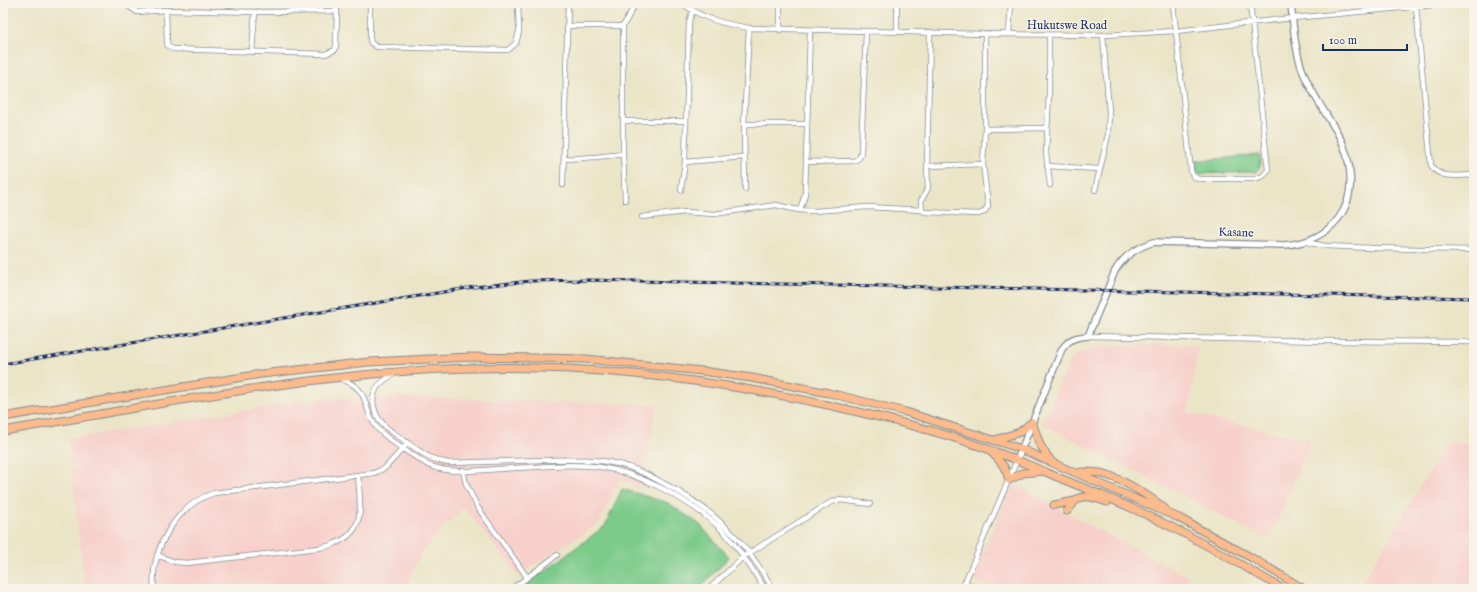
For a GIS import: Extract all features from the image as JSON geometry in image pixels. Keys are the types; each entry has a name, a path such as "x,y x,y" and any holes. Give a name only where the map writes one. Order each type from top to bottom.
{"highway":[{"path":"3,417 261,374 369,362 470,357 586,359 702,371 752,378 829,393 906,412 1022,449 1171,514 1252,558 1304,589"},
{"path":"3,431 265,387 397,372 471,368 543,368 634,374 695,381 815,402 932,430 983,447 1136,510 1212,548 1282,589"},
{"path":"995,440 1020,432 1032,422 1039,442 1051,461"},
{"path":"983,447 994,455 1003,465 1009,480 1023,474 1044,471"},
{"path":"1054,505 1075,501 1080,498 1093,498 1136,510"},
{"path":"1067,511 1075,501"}],"street":[{"path":"124,3 137,12 166,10 255,12 336,11"},
{"path":"166,10 167,44 173,49 330,54 335,50 336,45 335,3"},
{"path":"370,3 370,39 371,43 377,47 508,50 516,43 519,32 518,3"},
{"path":"562,185 568,3"},
{"path":"625,200 623,154 623,26 636,3"},
{"name":"Hukutswe Road","path":"682,3 717,22 749,28 780,30 1049,35 1103,35 1176,31 1252,22 1455,3"},
{"path":"780,3 780,30"},
{"path":"845,3 852,3"},
{"path":"896,31 897,3"},
{"path":"1009,34 1011,3"},
{"path":"1173,3 1191,171 1193,176 1198,179 1255,179 1263,176 1268,170 1250,3"},
{"name":"Kasane","path":"1088,336 1119,264 1130,253 1142,246 1154,242 1168,241 1285,244 1306,242 1328,229 1342,213 1347,203 1350,188 1350,171 1345,151 1338,133 1317,101 1302,70 1296,47 1291,3"},
{"path":"1416,7 1431,165 1442,175 1474,175"},
{"path":"680,190 685,162 689,22 694,10"},
{"path":"252,52 255,12"},
{"path":"568,26 623,26"},
{"path":"745,189 744,124 749,28"},
{"path":"800,210 805,194 810,30"},
{"path":"806,162 854,161 859,158 862,153 866,31"},
{"path":"922,210 920,208 921,201 928,188 927,166 930,32"},
{"path":"642,217 685,212 714,214 776,205 814,211 868,207 922,210 924,212 979,214 984,212 987,209 988,202 983,164 985,129 985,34"},
{"path":"1049,35 1049,94 1046,153 1050,186"},
{"path":"1095,190 1108,135 1109,112 1103,35"},
{"path":"623,121 686,121"},
{"path":"744,124 807,124"},
{"path":"985,129 1047,128"},
{"path":"564,158 623,154"},
{"path":"685,162 744,157"},
{"path":"927,166 983,164"},
{"path":"1047,166 1099,169"},
{"path":"1306,242 1325,246 1474,250"},
{"path":"962,589 1022,449 1062,348 1070,340 1076,337 1474,342"},
{"path":"397,372 379,384 374,393 373,404 380,421 408,443 435,461 449,463 584,459 598,460 626,466 659,480 700,505 719,520 750,553 772,589"},
{"path":"337,378 352,383 358,387 373,421 385,435 403,449 428,465 436,468 442,470 463,470 577,465 600,467 622,472 649,483 687,503 718,526 743,557 765,589"},
{"path":"154,589 154,570 157,555 174,522 193,503 205,496 214,493 379,472 385,468 408,443"},
{"path":"463,470 471,496 527,577"},
{"path":"157,555 176,562 187,563 318,548 336,544 351,534 360,519 361,508 358,475"},
{"path":"708,589 743,557 831,502 841,500 870,504"},
{"path":"512,589 557,556"},
{"path":"965,582 978,589"}],"shaded area":[{"path":"1101,345 1198,345 1188,413 1311,440 1269,541 1042,424 1070,361 1076,355"},
{"path":"405,397 658,405 638,487 619,479 599,523 518,575 464,507 422,551 405,589 85,589 68,439 316,399"},
{"path":"1447,443 1474,444 1474,589 1363,589 1359,587"},
{"path":"1012,484 1188,577 1181,589 991,589 972,578"}],"green space":[{"path":"1260,155 1260,168 1256,172 1199,174 1195,168 1195,161"},
{"path":"622,489 668,503 699,524 729,557 699,589 521,589 605,526"}],"railway":[{"path":"3,364 474,287 530,281 588,280 1474,298"}]}
